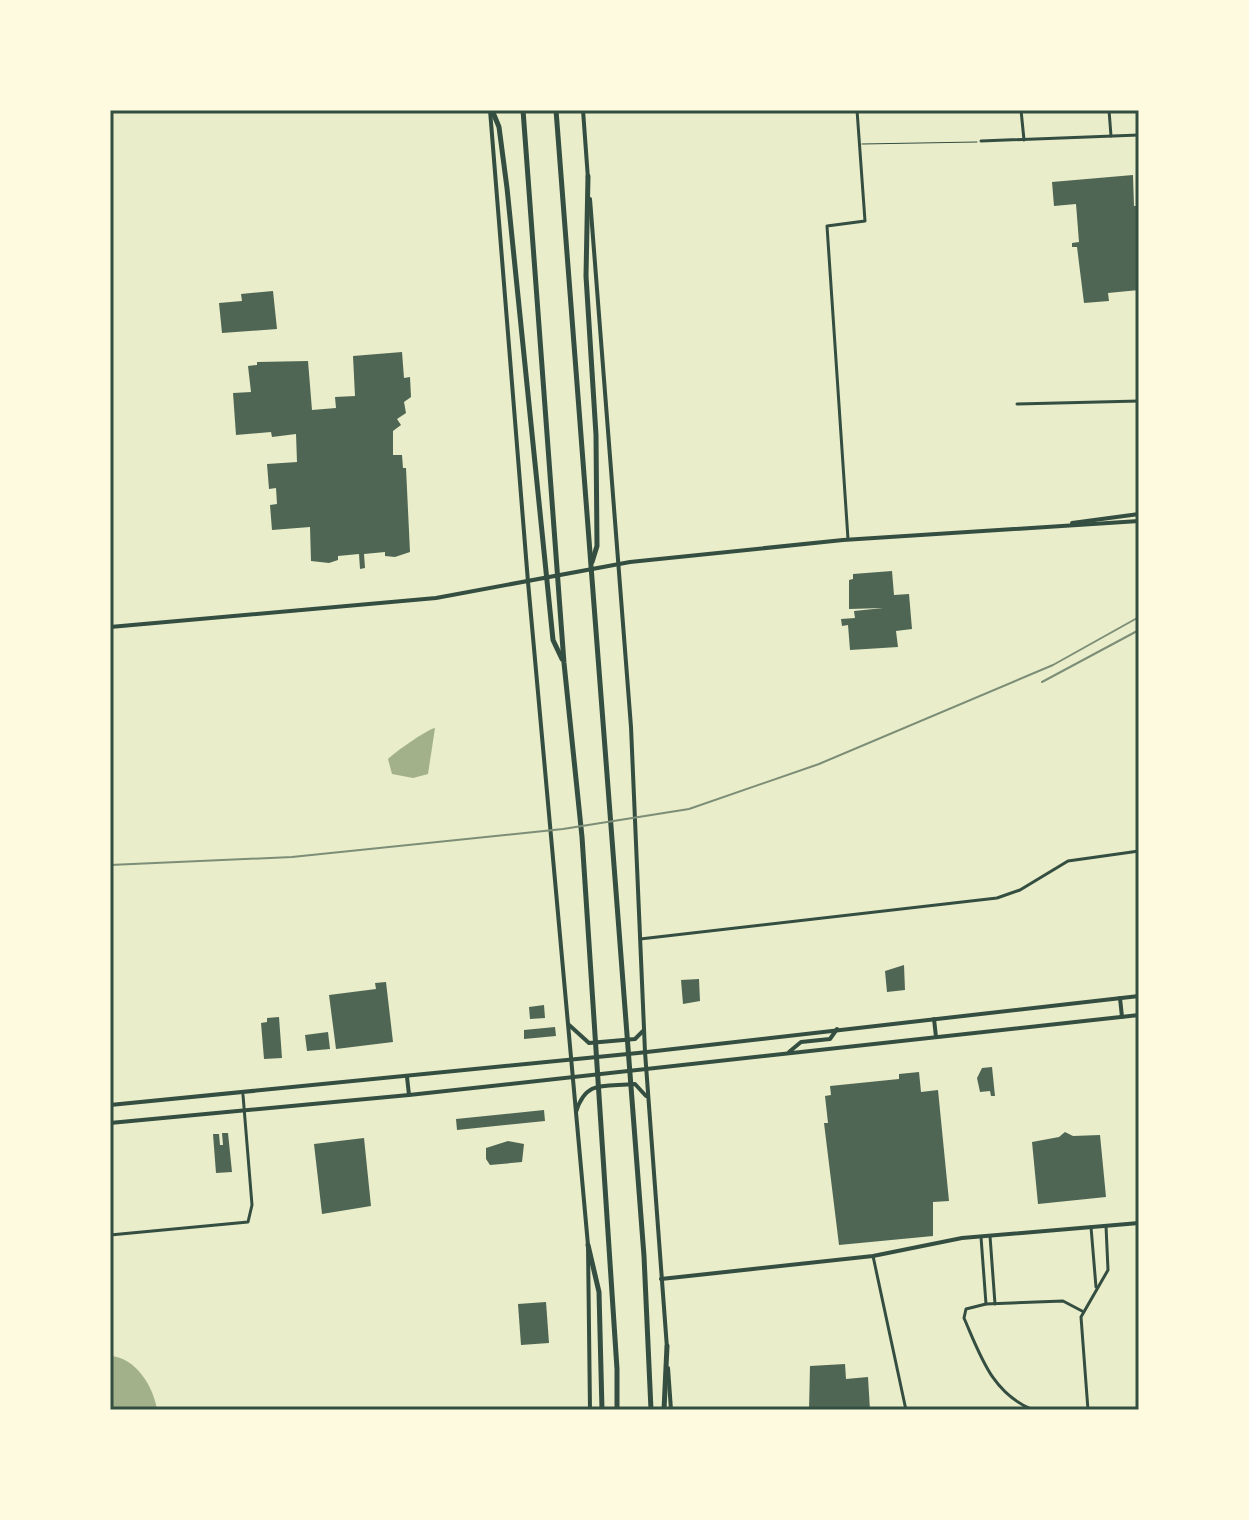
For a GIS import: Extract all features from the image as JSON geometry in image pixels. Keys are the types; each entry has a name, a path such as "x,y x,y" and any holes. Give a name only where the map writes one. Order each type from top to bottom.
{"highway":[{"path":"491,110 499,127 507,188 553,640 564,663"},
{"path":"523,110 564,663 583,853 617,1369 617,1410"},
{"path":"556,110 643,1244 651,1410"},
{"path":"588,176 586,276 596,435 597,546 591,566"},
{"path":"588,1245 599,1292 602,1410"},
{"path":"664,1410 667,1346"}],"main road":[{"path":"491,110 528,582 588,1245 590,1410"},
{"path":"583,110 631,727 645,1052 671,1410"},
{"path":"1070,523 1139,514"},
{"path":"110,627 436,598 616,563 848,540 1070,523 1139,521"},
{"path":"110,1105 243,1095 1139,996"},
{"path":"1120,998 1122,1017"},
{"path":"110,1123 409,1095 1139,1015"},
{"path":"934,1019 936,1037"},
{"path":"567,1023 589,1043 635,1039 644,1029"},
{"path":"788,1052 801,1042 830,1039 837,1029"},
{"path":"407,1077 409,1095"},
{"path":"576,1114 581,1095 587,1089 635,1084 644,1091 649,1111"},
{"path":"661,1279 873,1256 981,1237 1139,1223"}],"street":[{"path":"848,540 827,226 865,221 857,110"},
{"path":"1021,110 1024,140"},
{"path":"1109,110 1111,136"},
{"path":"981,141 1139,135"},
{"path":"1017,404 1139,401"},
{"path":"640,939 997,898 1020,890 1068,861 1139,851"},
{"path":"110,1235 248,1222 252,1205 243,1095"},
{"path":"1088,1410 1082,1311 1108,1270 1106,1226"},
{"path":"1091,1227 1096,1287"},
{"path":"990,1236 995,1304"},
{"path":"981,1237 986,1304"},
{"path":"873,1256 906,1410"},
{"path":"1033,1410 1007,1396 984,1364 964,1313 968,1306 1063,1301 1082,1311"}],"lane":[{"path":"860,144 981,141"}],"shaded area":[{"path":"435,728 428,774 413,778 392,774 388,759"},
{"path":"110,1356 136,1368 152,1392 157,1410 110,1410"}],"building":[{"path":"1133,175 1134,206 1139,206 1139,290 1108,293 1109,301 1084,303 1077,247 1072,247 1072,243 1079,242 1076,204 1054,206 1052,182"},
{"path":"273,291 277,329 222,333 219,303 242,301 241,294"},
{"path":"402,352 404,378 410,377 411,397 404,402 406,413 397,419 401,425 393,431 393,455 402,455 403,468 406,468 410,552 395,557 385,556 385,552 364,554 365,568 360,569 359,554 338,556 338,560 329,563 311,561 310,527 272,530 270,505 277,504 276,488 269,489 267,464 297,462 296,434 272,437 271,432 236,435 233,393 251,392 248,366 257,365 257,362 308,361 312,410 336,408 335,397 355,396 353,356"},
{"path":"892,571 894,595 909,594 912,629 896,631 898,647 850,650 848,625 842,626 841,619 855,618 854,611 883,608 849,609 849,580 853,579 853,574"},
{"path":"904,965 905,990 887,992 885,971"},
{"path":"699,979 700,1001 683,1004 681,980"},
{"path":"386,982 393,1042 336,1049 329,995 376,989 375,983"},
{"path":"544,1005 545,1018 530,1019 529,1007"},
{"path":"279,1017 282,1058 264,1059 261,1023 267,1022 267,1018"},
{"path":"555,1027 556,1036 524,1039 524,1030"},
{"path":"328,1032 330,1049 307,1051 305,1035"},
{"path":"992,1067 995,1096 991,1096 990,1091 980,1092 977,1078 982,1068"},
{"path":"919,1072 921,1092 938,1090 949,1201 933,1202 933,1236 839,1245 824,1123 828,1123 825,1096 831,1095 830,1086 899,1079 899,1074"},
{"path":"544,1110 545,1121 457,1130 456,1119"},
{"path":"1065,1132 1073,1136 1100,1135 1106,1197 1038,1204 1032,1142 1059,1137"},
{"path":"222,1133 228,1133 232,1172 216,1173 213,1134 219,1134 220,1145 223,1145"},
{"path":"364,1138 371,1206 322,1214 314,1144"},
{"path":"508,1141 524,1144 522,1162 490,1165 486,1159 486,1148"},
{"path":"546,1302 549,1343 521,1345 518,1304"},
{"path":"845,1364 846,1379 868,1377 870,1410 809,1410 810,1366"}],"tram line":[{"path":"1042,682 1139,630"}],"railway":[{"path":"110,865 292,857 563,829 689,809 819,764 1053,665 1139,617"}]}
